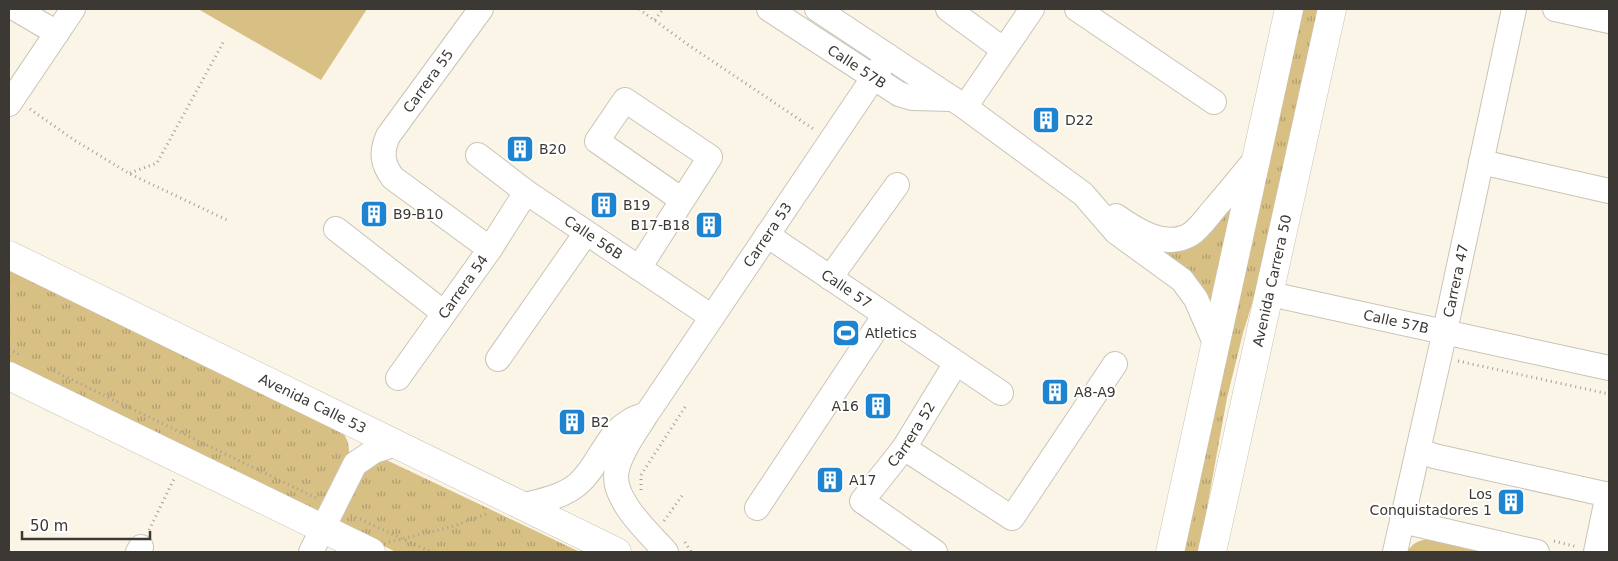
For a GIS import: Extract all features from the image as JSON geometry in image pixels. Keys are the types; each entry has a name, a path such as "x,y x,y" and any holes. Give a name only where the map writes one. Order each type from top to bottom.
{"main road":[{"path":"1170,552 1288,9"},
{"name":"Avenida Carrera 50","path":"1212,552 1332,9"},
{"name":"Avenida Calle 53","path":"9,255 617,552"},
{"path":"18,367 183,461 322,529 376,546"}],"street":[{"path":"16,9 57,33"},
{"path":"11,100 73,9"},
{"name":"Carrera 55","path":"481,9 388,136 384,146 383,158 386,169 393,178 490,249"},
{"name":"Calle 57B","path":"768,9 899,94 912,98 959,103"},
{"name":"Calle 57B","path":"817,9 959,103 1134,229 1151,237 1178,238 1189,235 1200,225 1254,162"},
{"path":"948,9 1004,50"},
{"path":"959,103 1004,50 1032,9"},
{"path":"1077,9 1214,102"},
{"name":"Carrera 47","path":"1395,552 1445,331 1514,9"},
{"path":"1554,9 1609,21"},
{"name":"Carrera 53","path":"675,547 636,518 620,495 616,476 622,457 646,415 888,56"},
{"path":"639,268 710,158 626,100 597,141 682,200"},
{"name":"Calle 56B","path":"478,155 526,192 712,317"},
{"path":"1481,162 1609,191"},
{"path":"830,278 897,185"},
{"name":"Carrera 54","path":"398,378 490,249 526,192"},
{"name":"Calle 57B","path":"1083,194 1116,232 1182,280 1196,299 1215,343"},
{"path":"336,229 444,313"},
{"path":"498,359 586,233"},
{"name":"Calle 57","path":"767,235 1001,393"},
{"name":"Calle 57B","path":"1270,294 1609,368"},
{"path":"757,508 885,315"},
{"name":"Carrera 52","path":"935,552 862,501 904,448 956,363"},
{"path":"904,448 1012,518 1115,364"},
{"path":"521,506 542,501 568,491 578,484 586,476 615,433 629,421 646,415"},
{"path":"322,529 355,464 374,451 396,444"},
{"path":"1418,450 1434,456 1609,494 1596,552"},
{"path":"1402,520 1537,552"}],"path":[{"path":"639,9 687,44 817,132"},
{"path":"655,20 662,9"},
{"path":"130,174 157,162 224,41"},
{"path":"11,100 130,174 227,220"},
{"path":"9,350 18,367"},
{"path":"53,371 322,529 402,539 430,552"},
{"path":"644,496 641,489 640,475 688,404"},
{"path":"140,550 183,461"},
{"path":"664,521 684,493"},
{"path":"376,546 451,527 494,511"},
{"path":"660,517 668,524"},
{"path":"675,547 691,552"}],"green space":[{"path":"198,9 367,9 321,80"},
{"path":"1302,9 1319,9 1259,281 1243,333 1227,398 1199,552 1181,552"},
{"path":"1236,197 1212,310 1149,249"},
{"path":"9,266 338,427 346,439 349,453 317,515 9,365"},
{"path":"378,456 580,552 396,552 336,523 365,464"},
{"path":"1432,538 1487,552 1407,552 1417,542"}],"place":[{"name":"D22","path":"1046,120"},
{"name":"B20","path":"520,149"},
{"name":"B19","path":"604,205"},
{"name":"B9-B10","path":"374,214"},
{"name":"B17-B18","path":"709,225"},
{"name":"Atletics","path":"846,333"},
{"name":"A8-A9","path":"1055,392"},
{"name":"A16","path":"878,406"},
{"name":"B2","path":"572,422"},
{"name":"A17","path":"830,480"},
{"name":"Los Conquistadores 1","path":"1511,502"}]}
